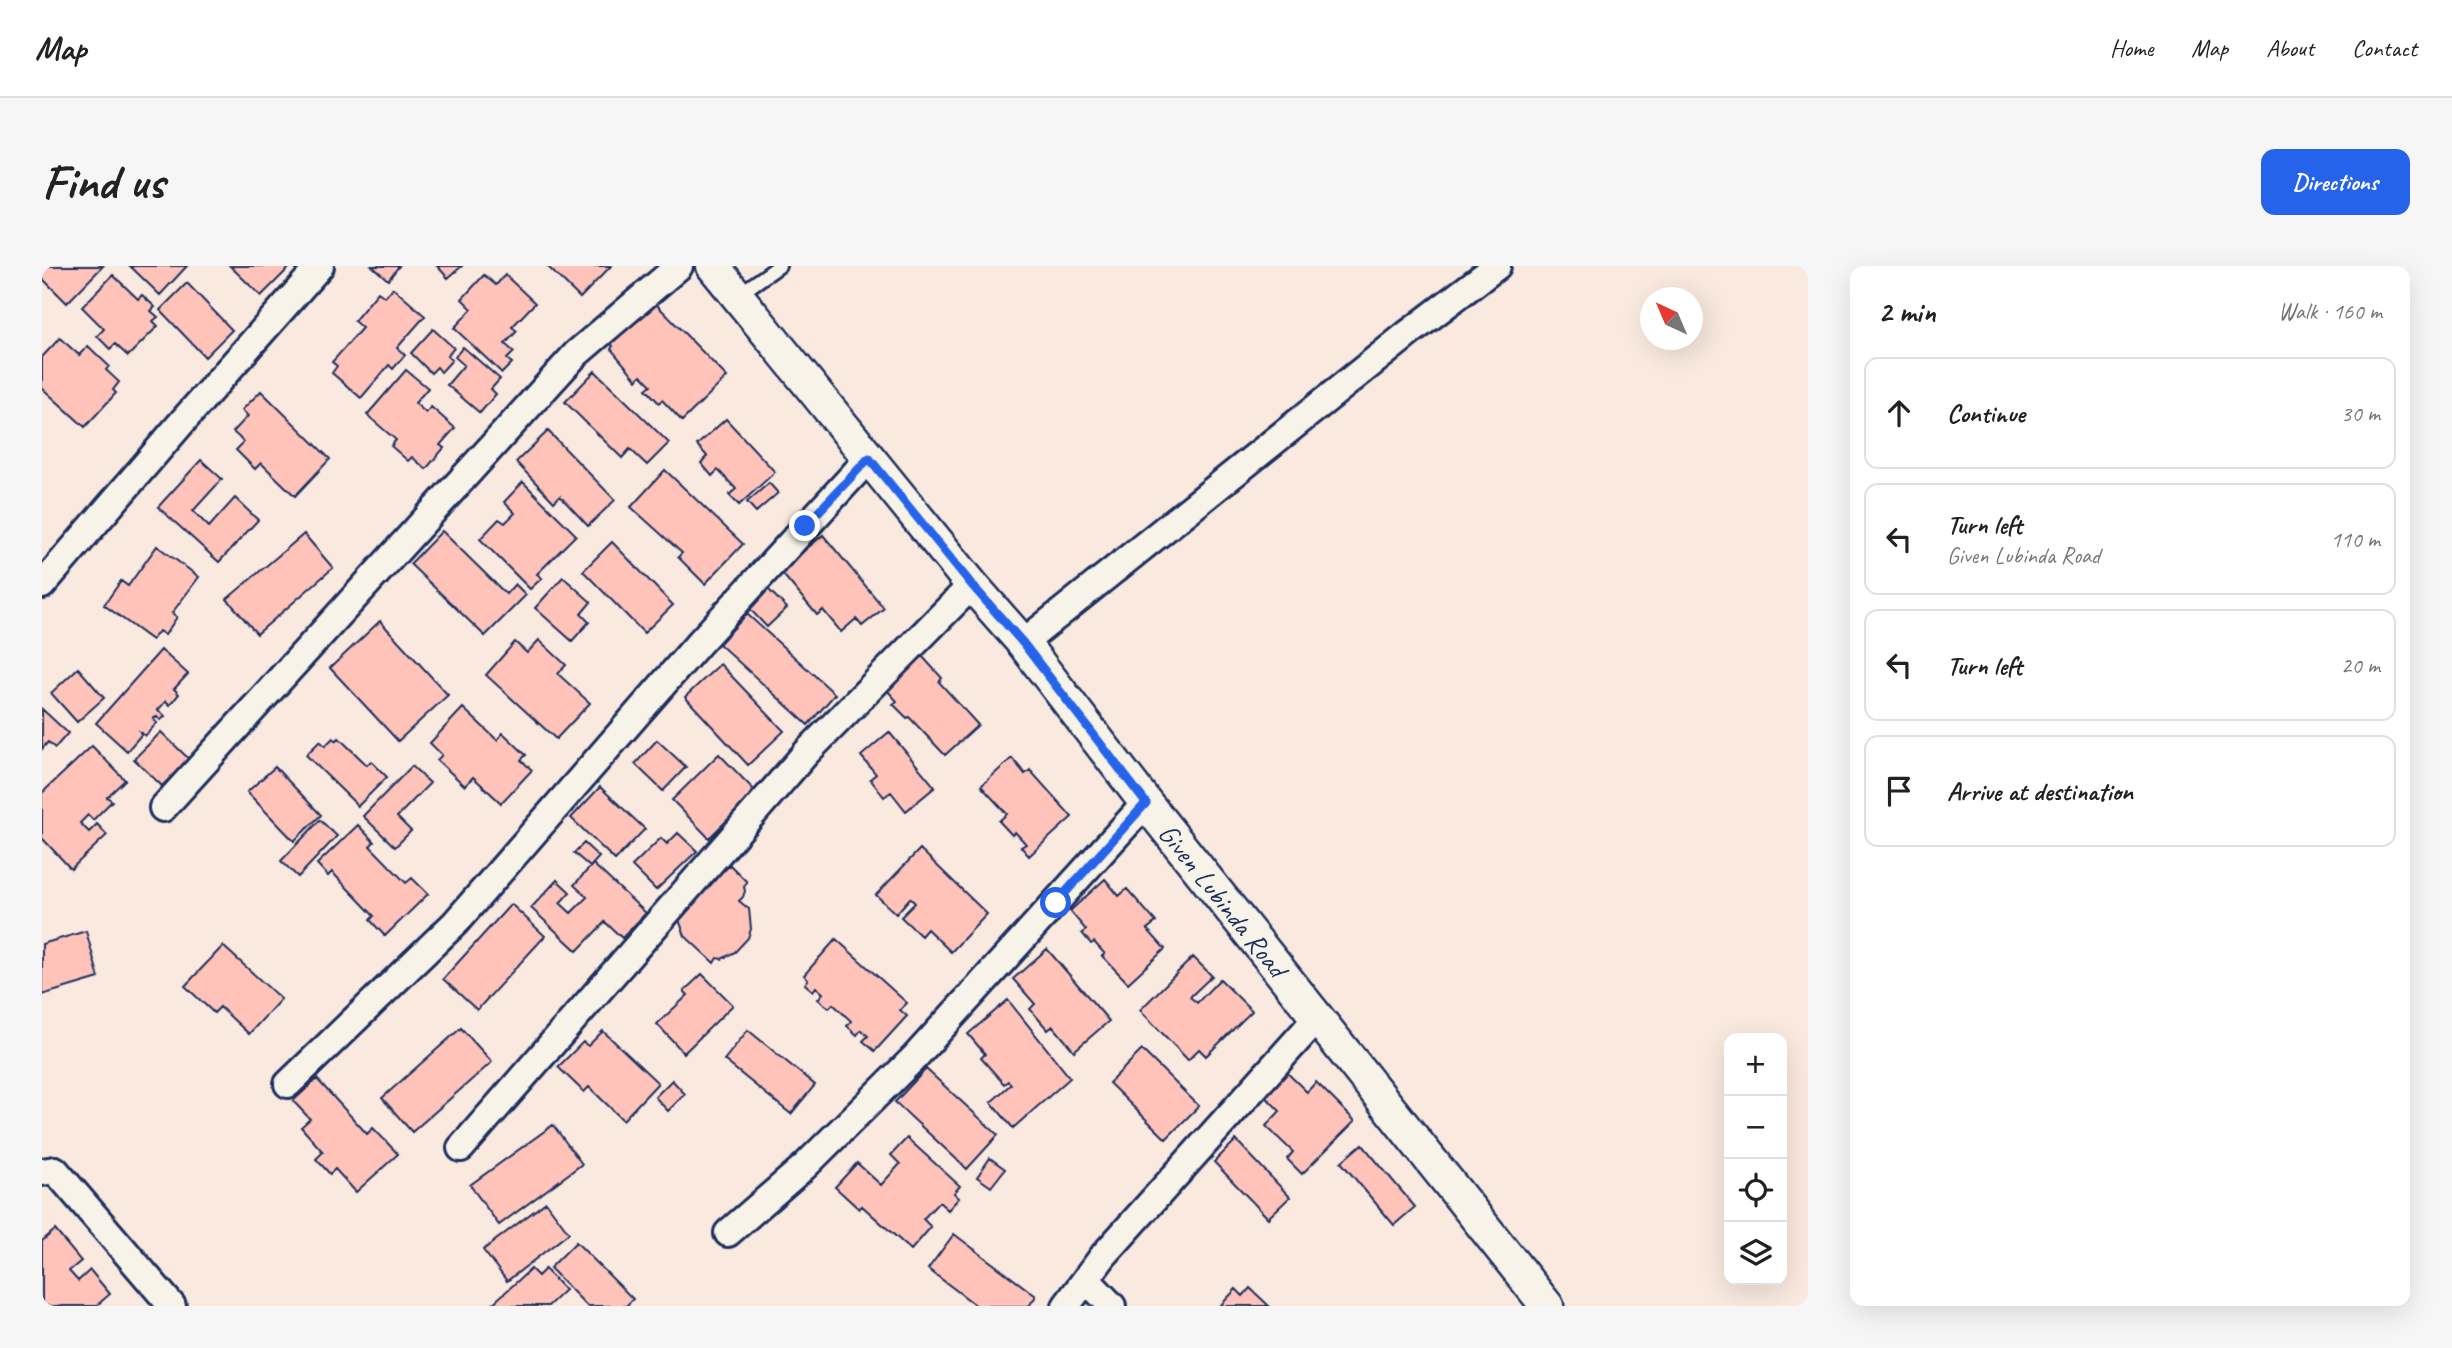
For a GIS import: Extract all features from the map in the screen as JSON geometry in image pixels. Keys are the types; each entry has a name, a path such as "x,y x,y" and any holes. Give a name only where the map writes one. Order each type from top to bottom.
{"street":[{"path":"42,585 320,266"},
{"path":"163,808 576,354 679,266"},
{"name":"Given Lubinda Road","path":"713,266 972,585 1023,643 1146,803 1547,1306"},
{"path":"1023,643 1409,333 1497,266"},
{"path":"288,1084 455,923 699,643 869,458"},
{"path":"461,1148 807,752 972,585"},
{"path":"728,1233 805,1166 915,1057 1146,803"},
{"path":"1066,1306 1104,1255 1317,1018"},
{"path":"42,1172 55,1170 172,1306"},
{"path":"1086,1279 1112,1306"}],"lane":[{"path":"737,295 779,266"}],"building":[{"path":"42,266 103,266 67,303 42,278"},
{"path":"130,266 187,266 160,295"},
{"path":"230,266 291,266 261,296"},
{"path":"372,266 399,266 388,280"},
{"path":"437,266 462,266 448,278"},
{"path":"547,266 611,266 580,298"},
{"path":"113,275 138,299 142,295 155,307 151,311 158,317 153,321 158,326 128,356 115,344 110,349 97,336 104,329 82,307"},
{"path":"484,275 496,285 505,275 535,303 512,327 517,331 505,344 514,352 507,359 512,363 502,373 454,328 472,309 462,299"},
{"path":"187,283 232,330 205,357 160,310"},
{"path":"393,288 425,316 397,348 405,355 393,369 389,365 361,398 332,373 337,366 332,362 362,328 354,321 378,292 385,297"},
{"path":"654,302 727,377 682,421 662,400 659,403 646,389 651,385 641,375 637,380 611,349 611,344"},
{"path":"433,329 454,348 447,356 452,360 441,372 437,367 431,373 411,353"},
{"path":"60,338 79,355 88,346 109,366 106,370 119,382 113,390 116,393 85,427 42,388 42,357"},
{"path":"463,347 500,379 491,389 496,394 480,413 447,385 464,365 455,357"},
{"path":"406,370 428,388 415,403 426,413 431,407 455,428 440,445 444,448 426,469 412,457 408,461 391,446 396,440 367,415"},
{"path":"595,371 669,443 647,465 630,449 622,458 565,402"},
{"path":"261,391 330,459 295,496 261,463 255,469 236,450 244,442 233,432 248,416 242,410"},
{"path":"726,419 775,472 739,505 729,495 736,489 718,470 712,476 701,463 707,456 697,445"},
{"path":"548,431 615,500 588,526 560,496 554,502 516,462"},
{"path":"201,460 222,479 193,511 209,527 235,498 258,520 219,562 158,507"},
{"path":"665,470 743,544 705,584 678,557 682,553 631,507"},
{"path":"523,482 576,535 537,574 542,578 530,589 480,539 499,519 505,523 515,513 504,502"},
{"path":"769,483 778,493 756,512 747,502"},
{"path":"442,531 506,594 515,584 526,595 485,636 410,564"},
{"path":"304,534 333,568 257,634 227,599"},
{"path":"823,535 884,608 862,626 856,619 841,632 823,610 817,615 780,571"},
{"path":"612,542 673,605 644,633 583,571"},
{"path":"157,546 199,577 172,613 177,617 165,635 159,631 152,640 104,605 121,581 128,586"},
{"path":"563,577 591,602 581,614 589,622 572,641 535,608"},
{"path":"766,587 787,608 767,627 747,606"},
{"path":"747,614 835,694 808,725 719,644"},
{"path":"380,621 448,695 398,741 330,668"},
{"path":"539,640 566,665 558,674 590,703 556,739 486,675 515,642 527,653"},
{"path":"161,650 188,674 174,689 179,694 170,705 166,701 158,710 165,716 161,720 156,716 153,719 157,723 145,736 140,732 141,735 127,751 96,723"},
{"path":"922,656 942,678 939,682 978,725 945,755 893,704 897,701 886,689"},
{"path":"720,664 784,731 748,765 685,697"},
{"path":"78,668 104,698 77,722 51,693"},
{"path":"463,708 497,740 503,733 526,755 521,760 532,770 501,803 473,777 465,786 437,760 442,755 430,743"},
{"path":"42,709 68,733 55,748 48,742 42,749"},
{"path":"161,732 189,759 162,786 134,759"},
{"path":"889,732 935,787 906,811 891,792 884,797 870,779 876,774 861,756"},
{"path":"333,738 336,741 339,738 367,765 371,761 387,777 358,806 306,755 320,741 325,746"},
{"path":"657,740 686,767 663,791 635,764"},
{"path":"92,746 125,780 107,797 112,801 93,820 88,815 80,823 89,832 97,824 107,835 71,869 42,838 42,793"},
{"path":"719,754 756,792 709,838 672,800"},
{"path":"1012,758 1025,774 1030,770 1072,817 1029,856 1021,847 1026,844 1015,832 1012,835 999,821 1007,814 981,786"},
{"path":"412,766 430,783 397,817 411,831 395,847 363,816"},
{"path":"275,767 321,815 294,841 247,792"},
{"path":"600,787 645,829 615,860 571,818"},
{"path":"320,820 337,836 298,877 281,861"},
{"path":"358,825 374,842 370,846 406,883 412,878 428,894 385,936 370,920 374,916 332,872 328,876 317,864"},
{"path":"678,833 697,851 656,890 632,866 661,838 667,844"},
{"path":"584,843 599,857 590,867 574,853"},
{"path":"920,849 987,914 951,952 927,929 921,936 901,917 915,903 910,898 896,914 876,895"},
{"path":"593,864 646,913 622,938 605,922 577,951 531,908 557,880 570,892 560,903 571,913 587,897 574,885"},
{"path":"730,865 747,882 743,897 739,901 749,909 751,929 748,938 735,952 722,959 717,958 714,963 685,936 678,917 710,877"},
{"path":"1105,879 1119,896 1127,889 1156,922 1147,929 1165,949 1128,983 1102,956 1105,954 1094,942 1091,944 1082,933 1086,930 1070,911"},
{"path":"511,904 545,936 477,1010 443,979"},
{"path":"86,931 99,978 42,995 42,944"},
{"path":"836,939 907,1003 900,1010 907,1016 875,1051 863,1041 868,1036 861,1030 857,1035 847,1026 851,1021 833,1004 829,1008 818,999 823,993 816,987 813,991 805,984 808,980 804,975"},
{"path":"223,946 281,999 249,1034 220,1007 214,1013 185,986"},
{"path":"1047,949 1109,1021 1074,1051 1053,1026 1048,1030 1030,1009 1035,1004 1013,979"},
{"path":"1193,957 1212,976 1190,997 1197,1003 1220,979 1252,1011 1206,1056 1199,1049 1188,1060 1140,1010"},
{"path":"702,974 733,1005 684,1053 657,1024 688,995 684,991"},
{"path":"1008,1000 1070,1078 1013,1128 991,1102 1011,1084 1008,1081 1004,1084 981,1058 985,1054 968,1034"},
{"path":"461,1028 492,1062 412,1132 382,1098"},
{"path":"748,1030 815,1085 791,1114 724,1060"},
{"path":"603,1031 658,1083 623,1120 589,1087 584,1092 558,1067 583,1042 588,1046"},
{"path":"1142,1050 1199,1106 1166,1139 1109,1083"},
{"path":"1279,1065 1307,1092 1316,1082 1355,1121 1302,1174 1287,1159 1293,1152 1266,1126 1280,1111 1257,1088"},
{"path":"926,1069 998,1135 967,1169 895,1102"},
{"path":"317,1079 367,1134 373,1128 398,1154 356,1192 335,1169 330,1174 316,1159 323,1152 301,1127 310,1119 293,1101"},
{"path":"672,1080 685,1094 668,1111 655,1097"},
{"path":"553,1125 582,1164 499,1225 470,1185"},
{"path":"907,1138 960,1186 954,1193 959,1198 948,1210 939,1202 923,1219 931,1227 911,1250 862,1206 859,1209 835,1187 857,1163 881,1185 900,1164 891,1155"},
{"path":"1236,1140 1290,1197 1268,1218 1214,1162"},
{"path":"1362,1144 1415,1207 1394,1225 1341,1162"},
{"path":"990,1158 1005,1169 991,1187 977,1177"},
{"path":"546,1202 569,1233 507,1281 483,1250"},
{"path":"55,1230 81,1261 69,1271 78,1281 90,1270 110,1294 96,1306 42,1306 42,1241"},
{"path":"954,1234 1036,1296 1029,1306 977,1306 928,1269"},
{"path":"576,1242 633,1299 626,1306 587,1306 550,1268"},
{"path":"531,1269 538,1276 545,1269 565,1290 548,1306 490,1306"},
{"path":"1250,1288 1269,1306 1220,1306 1236,1289 1243,1296"}],"route":[{"path":"805,526 869,458 1023,643 1146,803 1056,903"}]}
